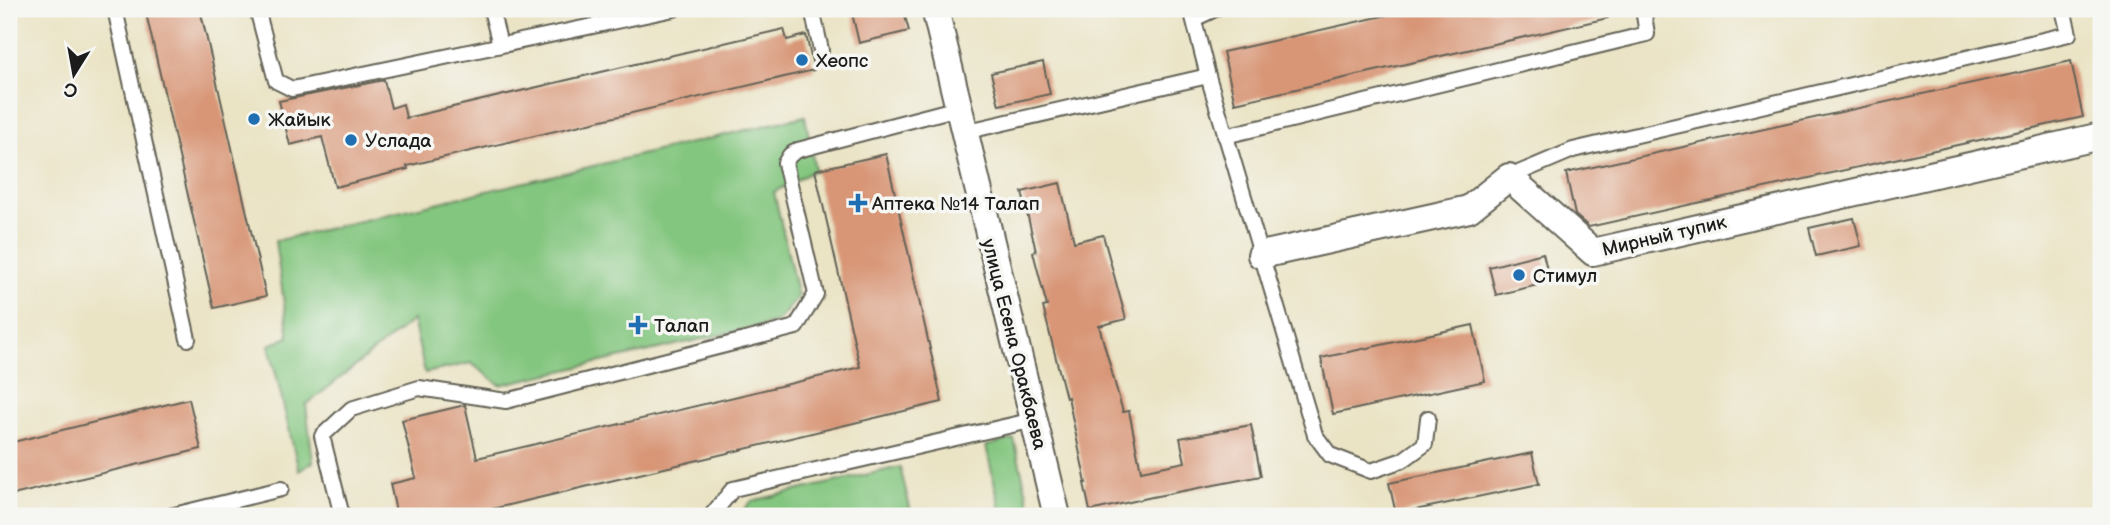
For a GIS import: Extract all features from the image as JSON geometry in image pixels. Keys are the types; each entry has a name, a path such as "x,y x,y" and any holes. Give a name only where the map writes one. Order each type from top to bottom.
{"street":[{"name":"улица Есена Оракбаева","path":"934,9 1057,516"},
{"name":"Мирный тупик","path":"1509,177 1593,252 2101,136"},
{"path":"1261,255 1469,209 1509,177"}],"lane":[{"path":"115,9 188,339"},
{"path":"257,9 276,80 292,89 674,9"},
{"path":"491,9 500,46"},
{"path":"812,9 821,50"},
{"path":"1215,9 1192,14 1225,135 1315,435 1331,455 1371,471 1403,460 1425,444 1428,418"},
{"path":"1225,135 1647,34 1643,9"},
{"path":"1509,177 1573,150 2069,34 2063,9"},
{"path":"342,516 322,436 351,409 419,388 506,401 796,327 816,294 785,163 790,155 798,150 1208,76"},
{"path":"711,516 733,489 1034,420"},
{"path":"170,516 281,489"}],"green space":[{"path":"805,116 815,170 774,192 798,297 777,322 500,385 471,363 425,373 413,320 306,405 313,462 299,471 269,345 289,337 275,241"},
{"path":"1014,439 1032,516 1002,516 986,446"},
{"path":"900,467 912,516 739,516 752,501"}],"building":[{"path":"145,9 200,9 266,296 214,308"},
{"path":"851,9 903,9 909,31 859,43"},
{"path":"1414,9 1607,9 1608,18 1235,103 1223,52"},
{"path":"784,29 787,40 806,35 814,70 407,166 408,169 335,187 322,137 290,145 279,101 384,80 391,108 403,104 406,118"},
{"path":"2071,61 2083,117 1589,227 1575,215 1566,173"},
{"path":"1043,62 1050,94 999,105 991,73"},
{"path":"886,154 942,402 492,509 494,516 397,516 390,484 416,478 402,420 465,405 477,458 860,367 815,170"},
{"path":"1060,183 1074,242 1103,235 1126,319 1099,326 1123,412 1129,411 1141,471 1185,462 1180,438 1251,425 1261,476 1090,511 1068,397 1066,398 1043,307 1047,306 1033,252 1036,251 1022,192"},
{"path":"1854,218 1861,246 1816,256 1809,228"},
{"name":"Стимул","path":"1543,253 1550,282 1496,295 1489,267"},
{"path":"1473,325 1485,381 1333,414 1321,358"},
{"path":"189,399 201,449 9,496 9,443"},
{"path":"1532,453 1539,484 1396,514 1389,483"}],"place":[{"name":"Хеопс","path":"802,60"},
{"name":"Жайык","path":"254,119"},
{"name":"Услада","path":"351,140"},
{"name":"Аптека №14 Талап","path":"858,203"},
{"name":"Стимул","path":"1519,275"},
{"name":"Талап","path":"638,325"}]}
